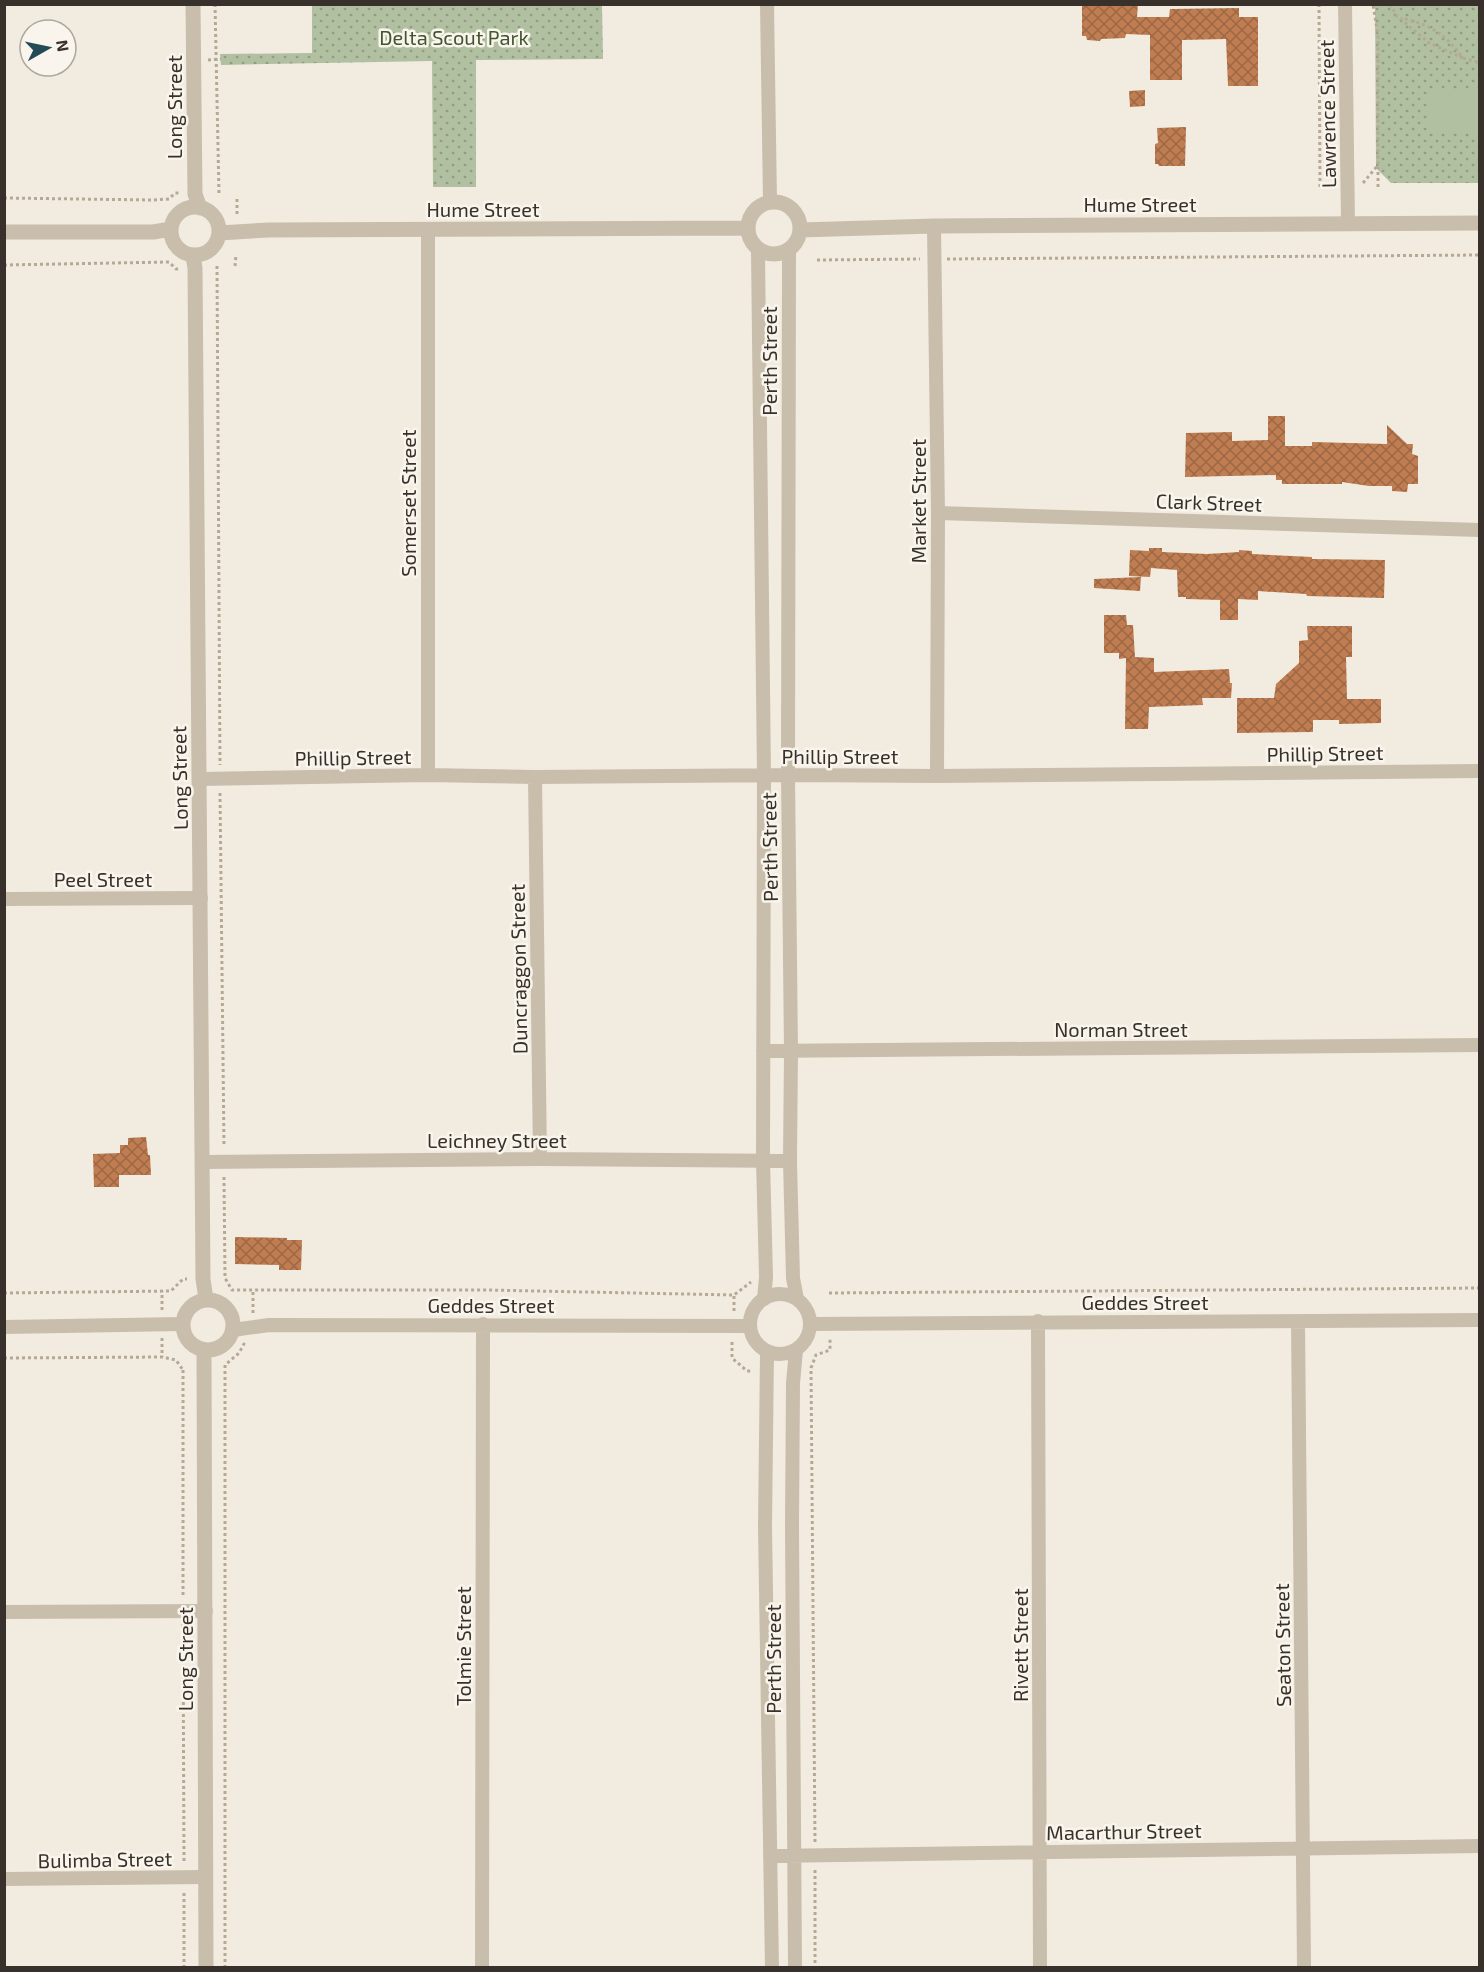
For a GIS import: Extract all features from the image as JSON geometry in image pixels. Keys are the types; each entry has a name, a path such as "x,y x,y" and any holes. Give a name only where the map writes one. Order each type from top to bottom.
{"street":[{"name":"Long Street","path":"193,4 195,194 200,208"},
{"path":"767,4 770,202"},
{"name":"Lawrence Street","path":"1345,4 1348,224"},
{"path":"778,202 792,209 800,230 795,245 782,254 773,255 758,250 750,240 748,228 752,214 763,205 778,202"},
{"path":"192,207 200,208 212,215 219,233 213,247 201,255 193,256 179,250 174,244 171,230 177,214 192,207"},
{"name":"Hume Street","path":"800,230 934,225 1479,223"},
{"name":"Market Street","path":"934,225 938,513 937,776"},
{"name":"Hume Street","path":"219,233 280,230 748,228"},
{"path":"4,232 171,230"},
{"name":"Somerset Street","path":"428,230 428,775"},
{"name":"Perth Street","path":"758,250 764,776 763,1051 766,1277 764,1299"},
{"name":"Perth Street","path":"789,250 790,1161 793,1278 797,1299"},
{"name":"Long Street","path":"193,256 195,268 200,779 203,1279 206,1299"},
{"name":"Clark Street","path":"938,513 1479,530"},
{"name":"Phillip Street","path":"200,779 428,775 937,776 1479,771"},
{"name":"Duncraggon Street","path":"535,777 540,1159"},
{"name":"Peel Street","path":"4,899 201,898"},
{"name":"Norman Street","path":"763,1051 1479,1045"},
{"name":"Leichney Street","path":"203,1162 540,1159 790,1161"},
{"path":"774,1294 782,1294 797,1299 806,1310 810,1324 807,1339 796,1350 778,1355 767,1352 756,1344 749,1326 750,1317 764,1299 774,1294"},
{"path":"206,1299 225,1306 232,1319 233,1329 229,1339 222,1346 213,1350 204,1350 189,1342 182,1324 188,1309 196,1302 206,1299"},
{"name":"Geddes Street","path":"810,1324 1479,1320"},
{"name":"Rivett Street","path":"1038,1322 1040,1968"},
{"name":"Seaton Street","path":"1298,1322 1304,1968"},
{"path":"4,1327 182,1324"},
{"name":"Geddes Street","path":"233,1329 483,1324 749,1326"},
{"name":"Tolmie Street","path":"482,1968 483,1324"},
{"name":"Long Street","path":"204,1350 206,1968"},
{"name":"Perth Street","path":"795,1968 792,1383 796,1350"},
{"name":"Perth Street","path":"767,1352 765,1527 772,1968"},
{"path":"765,1527 792,1527"},
{"path":"4,1612 206,1611"},
{"name":"Macarthur Street","path":"770,1856 1479,1846"},
{"name":"Bulimba Street","path":"4,1879 206,1876"}],"path":[{"path":"215,4 219,195"},
{"path":"1319,4 1320,188"},
{"path":"1372,4 1378,36 1378,187"},
{"path":"1390,4 1393,11 1429,43 1479,63"},
{"path":"1401,18 1419,22 1436,30 1463,58"},
{"path":"1359,187 1378,165"},
{"path":"4,198 152,200 169,199 175,193 182,193"},
{"path":"237,197 237,214"},
{"path":"236,255 236,266"},
{"path":"817,260 1479,255"},
{"path":"4,265 169,262 176,269 181,269"},
{"path":"217,266 225,1278 232,1290 253,1291 486,1290 734,1295 755,1279 766,1277"},
{"path":"4,1293 171,1291 183,1279 203,1279"},
{"path":"829,1293 1479,1288"},
{"path":"252,1327 253,1291"},
{"path":"815,1968 811,1368 816,1355 830,1350 831,1323"},
{"path":"225,1968 225,1365 239,1353 243,1345"},
{"path":"4,1358 162,1357 176,1360 183,1370 184,1968"},
{"path":"183,1370 205,1367"}],"green space":[{"name":"Delta Scout Park","path":"312,5 602,5 603,59 476,60 476,187 433,187 432,61 221,65 220,54 312,53"},
{"path":"1375,5 1479,5 1479,183 1391,183 1376,168"},
{"path":"1429,89 1479,89 1479,132 1428,132"}],"building":[{"path":"1138,4 1137,17 1169,17 1170,9 1239,8 1239,17 1258,17 1258,86 1228,86 1226,39 1182,40 1182,80 1150,80 1150,35 1126,34 1125,38 1101,39 1100,41 1087,40 1086,36 1082,36 1082,5"},
{"path":"1145,90 1145,106 1130,107 1129,91"},
{"path":"1186,127 1185,166 1155,164 1155,144 1158,143 1157,128"},
{"path":"1268,416 1285,416 1285,446 1312,446 1312,442 1387,444 1387,425 1407,444 1413,444 1412,454 1418,456 1418,484 1408,484 1407,492 1392,491 1392,486 1369,486 1342,482 1342,484 1282,484 1282,480 1276,480 1276,475 1185,477 1186,433 1232,432 1232,441 1268,440"},
{"path":"1149,548 1162,548 1162,552 1207,554 1239,552 1239,550 1252,551 1252,554 1312,557 1312,559 1385,560 1384,598 1307,596 1306,594 1258,591 1258,600 1238,599 1238,620 1220,620 1220,600 1178,597 1177,570 1151,568 1150,577 1129,576 1130,550 1149,551"},
{"path":"1141,577 1140,591 1094,588 1094,579"},
{"path":"1104,615 1126,615 1127,625 1133,625 1135,657 1154,658 1154,672 1229,669 1230,683 1232,683 1231,698 1202,698 1203,705 1149,707 1148,729 1125,729 1126,658 1119,659 1119,653 1104,653"},
{"path":"1307,626 1352,626 1352,657 1346,657 1347,699 1381,699 1381,723 1339,724 1339,720 1313,720 1313,732 1237,733 1237,698 1274,698 1276,684 1299,663 1299,641 1308,640"},
{"path":"146,1137 151,1175 119,1175 119,1187 94,1187 93,1154 120,1153 120,1145 128,1145 128,1138"},
{"path":"235,1237 302,1240 301,1270 279,1270 279,1265 235,1264"}]}
